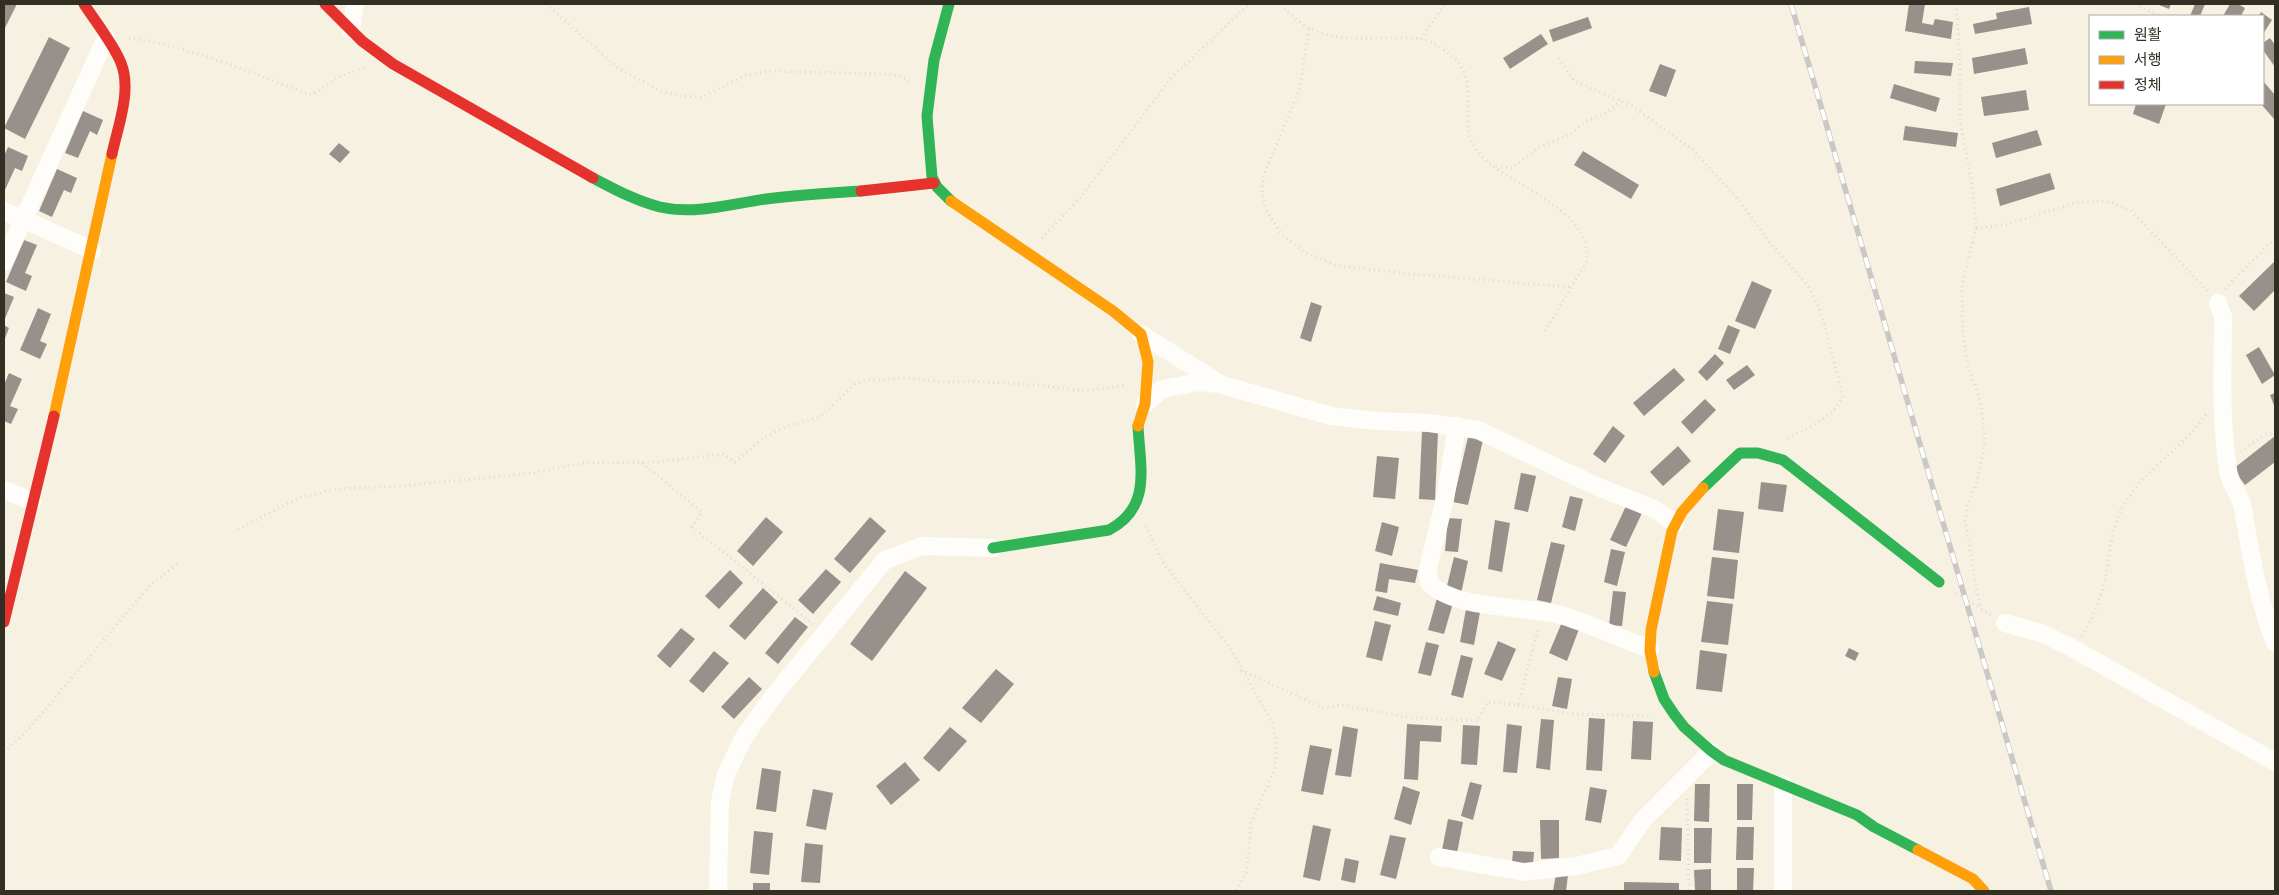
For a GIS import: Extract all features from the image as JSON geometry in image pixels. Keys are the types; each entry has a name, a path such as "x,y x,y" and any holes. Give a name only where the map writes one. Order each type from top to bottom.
{"street":[{"path":"4,622 32,501 46,454 123,102 124,82 121,63 84,4"},
{"path":"326,4 362,41 393,64 600,181 656,206 675,210 699,209 766,199 848,190 896,188 934,182"},
{"path":"351,30 355,4"},
{"path":"949,4 933,62 928,97 927,134 934,182 947,198 965,212 1113,311 1141,334 1222,385"},
{"path":"4,262 106,38"},
{"path":"4,211 92,250"},
{"path":"2218,303 2223,317 2222,415 2227,462 2233,488 2242,505 2264,616 2275,643"},
{"path":"718,891 720,800 731,761 743,739 771,699 885,560 922,546 993,548 1028,541 1109,530 1124,522 1133,510 1141,491 1138,426 1146,396 1148,362 1141,334"},
{"path":"1146,396 1162,388 1199,382 1222,385 1331,416 1457,426 1478,430 1598,488 1654,509 1674,523"},
{"path":"1457,426 1444,499 1428,568 1429,584 1437,591 1460,600 1565,616 1650,650"},
{"path":"1939,582 1784,460 1758,453 1740,452 1674,523 1670,551 1658,590 1651,631 1650,650 1656,680 1676,718 1691,736 1711,752 1724,760 1857,815 1874,827 1973,879 1984,891"},
{"path":"4,490 32,501"},
{"path":"2005,623 2041,633 2072,648 2275,762"},
{"path":"1439,857 1524,872 1576,866 1618,856 1643,820 1711,752"},
{"path":"1782,891 1783,784"}],"path":[{"path":"546,4 620,69 659,90 680,96 702,97 744,76 766,71 884,74 900,76 912,82"},
{"path":"1020,250 1031,247 1043,238 1081,197 1171,78 1249,4"},
{"path":"1282,4 1309,30 1321,35 1347,38 1422,39 1439,46 1454,58 1463,69 1469,86 1466,128 1471,142 1479,154 1521,186 1563,213 1574,223 1584,237 1588,251 1586,263 1543,334"},
{"path":"1422,39 1445,4"},
{"path":"1956,4 1960,60 1960,122 1974,189 1976,228 1962,286 1963,337 1968,366 1981,403 1985,441 1977,481 1967,507 1965,521 1980,608"},
{"path":"2135,4 2157,15"},
{"path":"1309,30 1300,88 1264,177 1262,193 1266,210 1281,234 1292,246 1337,266 1571,287"},
{"path":"106,38 124,37 149,41 211,58 312,95 342,75 361,68 393,64"},
{"path":"1558,58 1574,81 1621,101 1665,128 1693,150 1711,168 1768,240 1808,286 1823,318 1843,396 1838,407 1813,426 1758,453"},
{"path":"1496,166 1512,168 1536,149 1568,136 1586,121 1604,114 1621,101"},
{"path":"1976,228 2005,225 2075,203 2096,200 2114,202 2131,211 2218,303 2223,291 2239,273 2267,246 2275,241"},
{"path":"238,529 299,498 335,489 400,486 533,473 582,463 641,462 724,454 735,462 765,437 783,428 821,416 855,384 868,380 906,378 946,382 969,381 1039,385 1082,391 1134,384 1146,396"},
{"path":"2072,648 2083,635 2096,608 2105,582 2114,527 2129,497 2192,432 2208,412"},
{"path":"2227,462 2264,435 2275,433"},
{"path":"641,462 702,512 692,527 825,633"},
{"path":"1145,523 1161,560 1230,648 1240,670 1273,724 1276,744 1276,769 1251,823 1246,870 1236,891"},
{"path":"4,752 26,732 152,583 179,563"},
{"path":"1939,582 2005,623"},
{"path":"1518,705 1542,611"},
{"path":"1240,670 1322,708 1341,705 1406,717 1478,721 1487,702 1576,714 1676,718"},
{"path":"1686,776 1689,891"}],"building":[{"path":"4,4 17,4 4,30"},
{"path":"1909,4 1925,4 1922,23 1933,25 1935,19 1953,22 1951,39 1905,31"},
{"path":"2159,4 2171,4 2169,9"},
{"path":"2195,4 2205,4 2200,15 2190,15"},
{"path":"2230,4 2238,4 2245,8 2242,15 2224,15"},
{"path":"2029,7 2032,24 1975,34 1973,24 1997,19 1996,13"},
{"path":"2261,12 2272,20 2264,32 2264,15 2260,15"},
{"path":"1588,17 1592,28 1553,42 1549,30"},
{"path":"1541,34 1548,44 1510,69 1503,58"},
{"path":"49,37 70,48 25,139 4,128"},
{"path":"2270,38 2275,45 2275,67 2264,51 2264,42"},
{"path":"2025,48 2028,64 1974,74 1972,58"},
{"path":"1915,61 1953,63 1951,76 1914,73"},
{"path":"1660,64 1676,70 1666,97 1649,91"},
{"path":"2264,82 2275,95 2275,120 2262,105 2264,105"},
{"path":"1894,84 1940,98 1936,112 1890,98"},
{"path":"2026,90 2029,110 1984,116 1981,97"},
{"path":"2136,105 2166,105 2159,124 2133,114"},
{"path":"83,111 103,120 97,135 90,131 78,158 65,153"},
{"path":"1905,126 1958,133 1956,147 1903,140"},
{"path":"2037,130 2042,145 1996,158 1992,143"},
{"path":"339,143 350,152 340,163 329,154"},
{"path":"8,147 28,156 22,171 15,168 4,192 4,156"},
{"path":"1583,151 1639,185 1631,199 1574,165"},
{"path":"57,169 77,178 71,193 64,190 52,217 39,211"},
{"path":"2050,173 2055,189 2000,206 1996,189"},
{"path":"24,240 37,245 25,273 32,276 26,291 6,282"},
{"path":"2275,261 2275,290 2254,311 2239,296"},
{"path":"1752,281 1772,290 1755,329 1735,321"},
{"path":"4,293 14,297 4,321"},
{"path":"1311,302 1322,306 1311,342 1300,338"},
{"path":"38,308 51,314 40,341 47,344 40,359 20,350"},
{"path":"4,325 9,328 4,341"},
{"path":"1728,325 1740,330 1730,354 1718,349"},
{"path":"2259,347 2275,375 2262,384 2246,355"},
{"path":"1715,354 1724,363 1707,381 1698,372"},
{"path":"1747,365 1755,375 1734,390 1726,380"},
{"path":"1674,368 1685,380 1644,416 1633,403"},
{"path":"9,373 22,379 10,406 18,409 11,424 4,421 4,385"},
{"path":"2275,393 2275,408 2270,395"},
{"path":"1705,399 1716,410 1692,434 1681,422"},
{"path":"1613,426 1625,436 1605,463 1593,454"},
{"path":"1422,431 1438,432 1435,500 1419,499"},
{"path":"2275,436 2275,462 2245,485 2233,469"},
{"path":"1468,437 1483,440 1468,505 1453,502"},
{"path":"1678,446 1691,461 1663,486 1650,472"},
{"path":"1377,456 1399,458 1395,499 1373,497"},
{"path":"1521,473 1536,476 1528,512 1514,509"},
{"path":"1761,482 1787,485 1783,512 1758,509"},
{"path":"1570,496 1583,499 1575,531 1562,527"},
{"path":"1626,506 1642,513 1626,547 1610,540"},
{"path":"1718,509 1744,512 1739,553 1713,550"},
{"path":"766,517 783,532 753,566 737,551"},
{"path":"870,517 886,531 850,573 834,559"},
{"path":"1448,518 1462,519 1458,552 1445,551"},
{"path":"1495,520 1510,523 1502,572 1488,569"},
{"path":"1382,522 1399,527 1392,556 1375,551"},
{"path":"1551,542 1565,545 1551,603 1537,600"},
{"path":"1611,549 1625,552 1617,586 1604,582"},
{"path":"1454,557 1468,561 1461,594 1446,590"},
{"path":"1712,557 1738,560 1734,599 1707,596"},
{"path":"1380,563 1418,570 1415,583 1389,579 1387,593 1375,591"},
{"path":"826,569 841,582 813,614 798,600"},
{"path":"730,570 743,583 719,609 705,596"},
{"path":"905,571 927,588 872,661 850,644"},
{"path":"763,588 778,602 745,640 729,626"},
{"path":"1613,591 1626,592 1622,626 1609,625"},
{"path":"1377,596 1401,603 1398,616 1373,610"},
{"path":"1437,598 1453,603 1444,634 1428,630"},
{"path":"1707,601 1733,604 1728,645 1701,642"},
{"path":"1466,609 1480,612 1474,645 1460,642"},
{"path":"795,617 808,627 778,664 765,653"},
{"path":"1375,621 1391,625 1382,661 1366,657"},
{"path":"1562,622 1579,629 1567,661 1549,653"},
{"path":"681,628 695,639 670,668 657,656"},
{"path":"1498,641 1516,649 1502,681 1484,674"},
{"path":"1426,642 1439,645 1431,676 1418,673"},
{"path":"1849,648 1859,653 1855,661 1845,656"},
{"path":"1700,650 1727,654 1722,692 1696,689"},
{"path":"714,651 729,663 703,693 689,681"},
{"path":"1461,655 1473,658 1463,698 1451,695"},
{"path":"996,669 1014,684 981,723 962,708"},
{"path":"749,677 762,689 734,719 721,707"},
{"path":"1558,677 1572,679 1567,709 1552,706"},
{"path":"1589,718 1605,719 1602,771 1586,770"},
{"path":"1541,719 1554,720 1550,770 1536,768"},
{"path":"1633,721 1653,722 1651,760 1631,759"},
{"path":"1407,724 1442,726 1441,742 1420,741 1418,780 1404,779"},
{"path":"1507,724 1522,726 1517,773 1503,772"},
{"path":"1463,725 1480,726 1477,765 1461,764"},
{"path":"1343,726 1358,729 1351,777 1335,775"},
{"path":"950,727 967,741 939,772 923,758"},
{"path":"1310,745 1332,749 1323,795 1301,791"},
{"path":"905,762 920,780 891,805 876,786"},
{"path":"762,768 781,771 776,812 756,809"},
{"path":"1470,782 1482,785 1473,820 1461,816"},
{"path":"1695,784 1710,784 1709,822 1694,821"},
{"path":"1737,784 1753,784 1752,820 1737,820"},
{"path":"1403,786 1420,792 1411,825 1394,819"},
{"path":"1590,787 1607,790 1601,823 1585,820"},
{"path":"813,789 833,793 826,830 806,826"},
{"path":"1448,819 1463,822 1457,853 1442,850"},
{"path":"1540,820 1559,820 1559,858 1541,859"},
{"path":"1313,825 1331,829 1320,881 1303,877"},
{"path":"1661,827 1682,828 1681,861 1659,860"},
{"path":"1737,827 1754,827 1753,860 1736,860"},
{"path":"1694,828 1712,828 1711,863 1694,863"},
{"path":"754,831 773,833 769,875 750,873"},
{"path":"1390,835 1406,838 1396,879 1380,875"},
{"path":"805,843 823,845 820,883 801,882"},
{"path":"1513,851 1534,852 1533,864 1512,863"},
{"path":"1345,858 1359,861 1355,883 1341,880"},
{"path":"1737,868 1754,868 1753,891 1737,891"},
{"path":"1711,869 1711,891 1695,891 1694,870"},
{"path":"1556,874 1568,875 1566,891 1553,891"},
{"path":"1624,882 1679,883 1679,891 1624,891"},
{"path":"753,883 770,883 770,891 753,891"}],"railway":[{"path":"1791,4 2051,891"}],"traffic: fast":[{"path":"949,4 934,60 927,116 932,177 937,187 951,201"},
{"path":"593,178 642,201 660,207 687,210 813,194 861,191"},
{"path":"993,548 1109,530 1123,521 1132,510 1138,498 1141,471 1138,426"},
{"path":"1703,488 1740,453 1758,453 1783,460 1939,582"},
{"path":"1654,672 1664,699 1684,727 1724,760 1857,815 1874,827 1918,850"}],"traffic: slow":[{"path":"54,416 112,154"},
{"path":"951,201 1113,311 1141,334 1148,362 1145,404 1138,426"},
{"path":"1654,672 1650,651 1651,630 1672,531 1682,512 1703,488"},
{"path":"1918,850 1973,879 1984,891"}],"traffic: jam":[{"path":"84,4 114,49 124,74 125,96 112,154"},
{"path":"325,4 362,41 393,64 593,178"},
{"path":"861,191 934,183"},
{"path":"4,622 54,416"}]}
